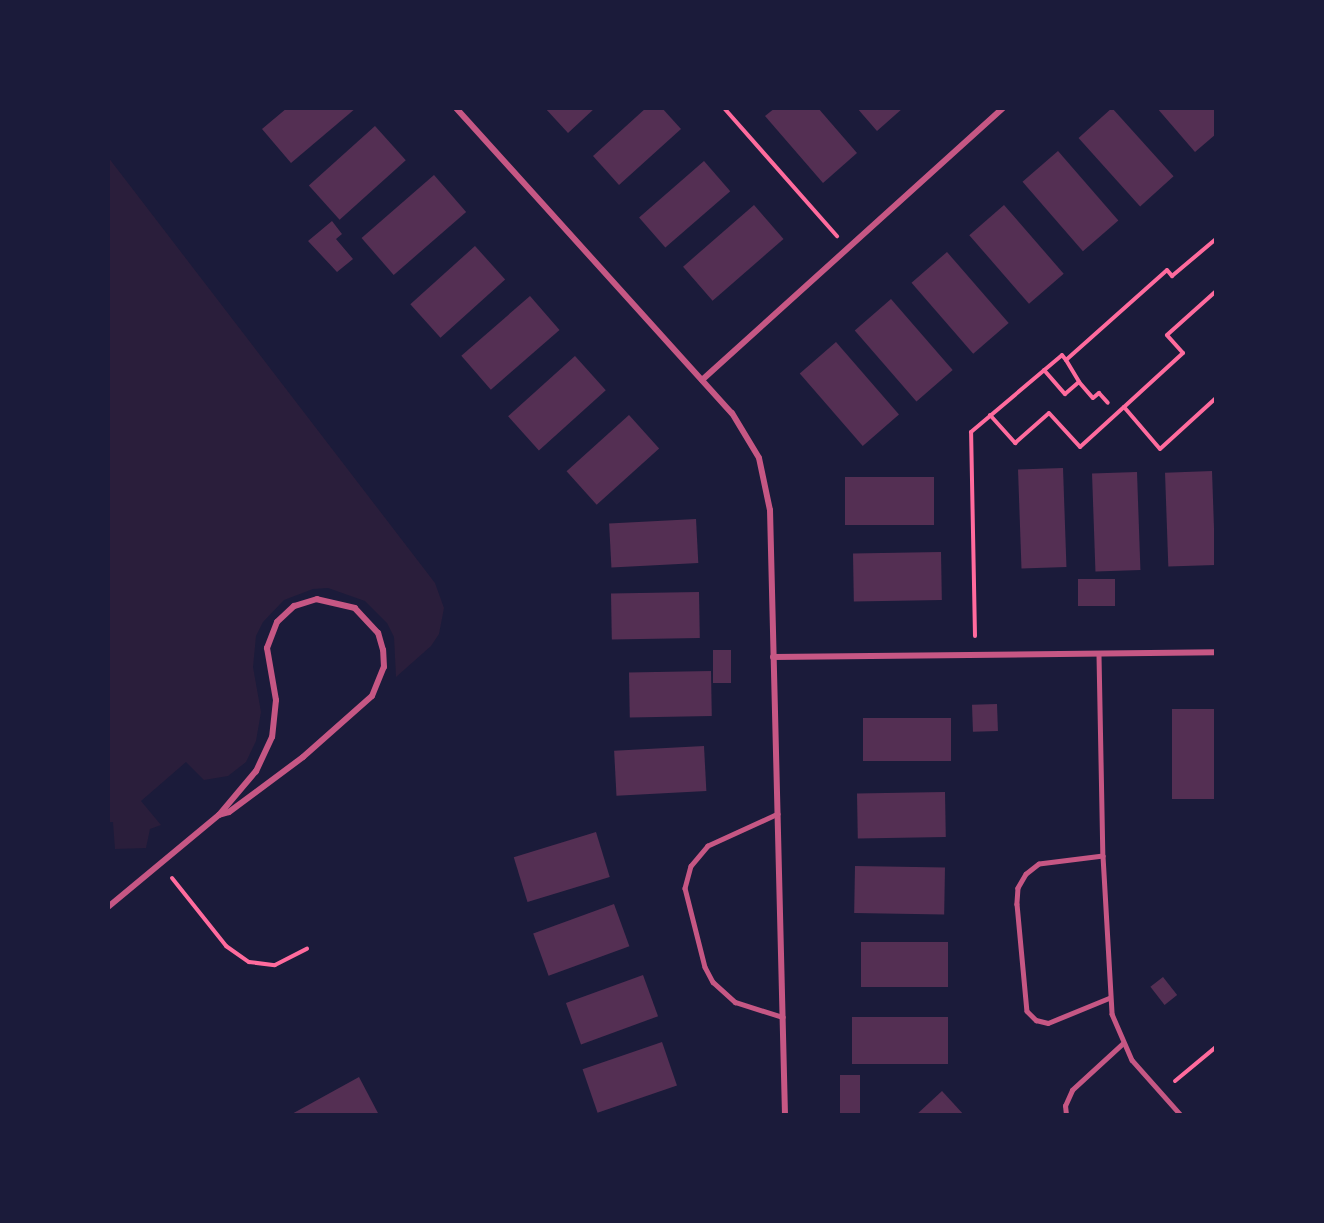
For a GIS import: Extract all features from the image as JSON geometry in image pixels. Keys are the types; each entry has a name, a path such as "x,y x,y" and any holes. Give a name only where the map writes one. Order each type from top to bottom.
{"street":[{"path":"456,108 702,380 747,435 766,484 780,813 785,1115"},
{"path":"702,380 1003,108"},
{"path":"108,907 219,815 256,771 272,737 276,700 267,648 277,622 294,606 317,599 356,608 378,633 383,650 384,667 372,696 303,757 229,812 219,815"},
{"path":"773,657 1216,652"}],"lane":[{"path":"1099,655 1103,856 1109,998 1122,1044 1181,1115"},
{"path":"780,813 708,846 691,866 685,888 705,967 713,981 735,1002 783,1017"},
{"path":"1103,856 1039,864 1026,874 1018,888 1017,904 1027,1011 1036,1020 1048,1023 1109,998"},
{"path":"1066,1115 1065,1106 1072,1090 1122,1044"}],"path":[{"path":"724,108 848,248"},
{"path":"1066,360 1167,270 1172,276 1216,239"},
{"path":"990,415 1015,443 1049,413 1080,447 1183,353 1167,336 1216,291"},
{"path":"975,654 971,432 1062,355 1079,382 1093,398 1099,393 1108,403"},
{"path":"1044,370 1065,394 1079,382"},
{"path":"1124,407 1160,449 1216,398"},
{"path":"160,863 237,955 262,966 275,965 307,949"},
{"path":"1216,976 1216,983"},
{"path":"1161,1093 1216,1047"}],"shaded area":[{"path":"108,157 435,583 444,608 439,634 431,646 396,677 394,637 387,623 365,601 328,588 313,589 284,600 263,622 256,636 253,667 261,712 256,741 246,762 228,776 204,780 186,762 141,801 161,825 150,829 146,848 115,849 113,822 108,822"}],"building":[{"path":"287,108 356,108 291,163 262,129"},
{"path":"545,108 595,108 568,133"},
{"path":"646,108 662,108 681,129 619,185 593,156"},
{"path":"775,108 818,108 857,153 823,183 765,116"},
{"path":"857,108 903,108 877,131"},
{"path":"1112,108 1174,176 1140,206 1079,138"},
{"path":"1157,108 1216,108 1216,134 1195,152"},
{"path":"375,126 406,160 340,220 309,186"},
{"path":"1058,151 1118,220 1083,251 1023,182"},
{"path":"704,161 730,191 665,248 639,217"},
{"path":"434,175 466,212 394,275 362,238"},
{"path":"754,205 784,239 713,301 683,267"},
{"path":"1004,205 1064,274 1029,304 969,235"},
{"path":"332,221 342,234 336,239 353,259 337,272 308,241"},
{"path":"475,246 505,279 440,338 410,304"},
{"path":"947,252 1009,323 973,354 912,283"},
{"path":"530,296 560,330 491,390 461,356"},
{"path":"891,299 953,370 916,401 855,330"},
{"path":"836,342 899,414 863,446 800,373"},
{"path":"575,356 606,390 539,450 508,416"},
{"path":"629,415 659,448 597,505 567,471"},
{"path":"1063,468 1066,567 1021,569 1018,470"},
{"path":"1212,471 1215,565 1168,567 1165,473"},
{"path":"1137,472 1140,570 1095,572 1092,474"},
{"path":"845,477 934,477 934,525 845,525"},
{"path":"696,519 698,563 611,567 609,524"},
{"path":"941,552 942,600 854,602 853,554"},
{"path":"1078,579 1115,579 1115,606 1078,606"},
{"path":"699,592 700,638 612,640 611,594"},
{"path":"713,650 731,650 731,683 713,683"},
{"path":"711,671 712,716 630,717 629,672"},
{"path":"997,704 998,731 973,732 972,705"},
{"path":"1172,709 1216,709 1216,799 1172,799"},
{"path":"863,718 951,718 951,761 863,761"},
{"path":"704,746 706,791 616,796 614,751"},
{"path":"945,792 946,837 858,839 857,794"},
{"path":"596,832 610,877 527,902 514,857"},
{"path":"855,866 945,868 944,915 854,913"},
{"path":"614,904 629,946 549,976 533,933"},
{"path":"861,942 948,942 948,987 861,987"},
{"path":"643,975 658,1016 581,1044 566,1003"},
{"path":"1163,977 1177,995 1165,1005 1150,987"},
{"path":"852,1017 948,1017 948,1064 852,1064"},
{"path":"662,1042 677,1085 598,1113 583,1069"},
{"path":"840,1075 860,1075 860,1115 840,1115"},
{"path":"359,1077 379,1115 290,1115"},
{"path":"942,1091 964,1115 916,1115"}]}
